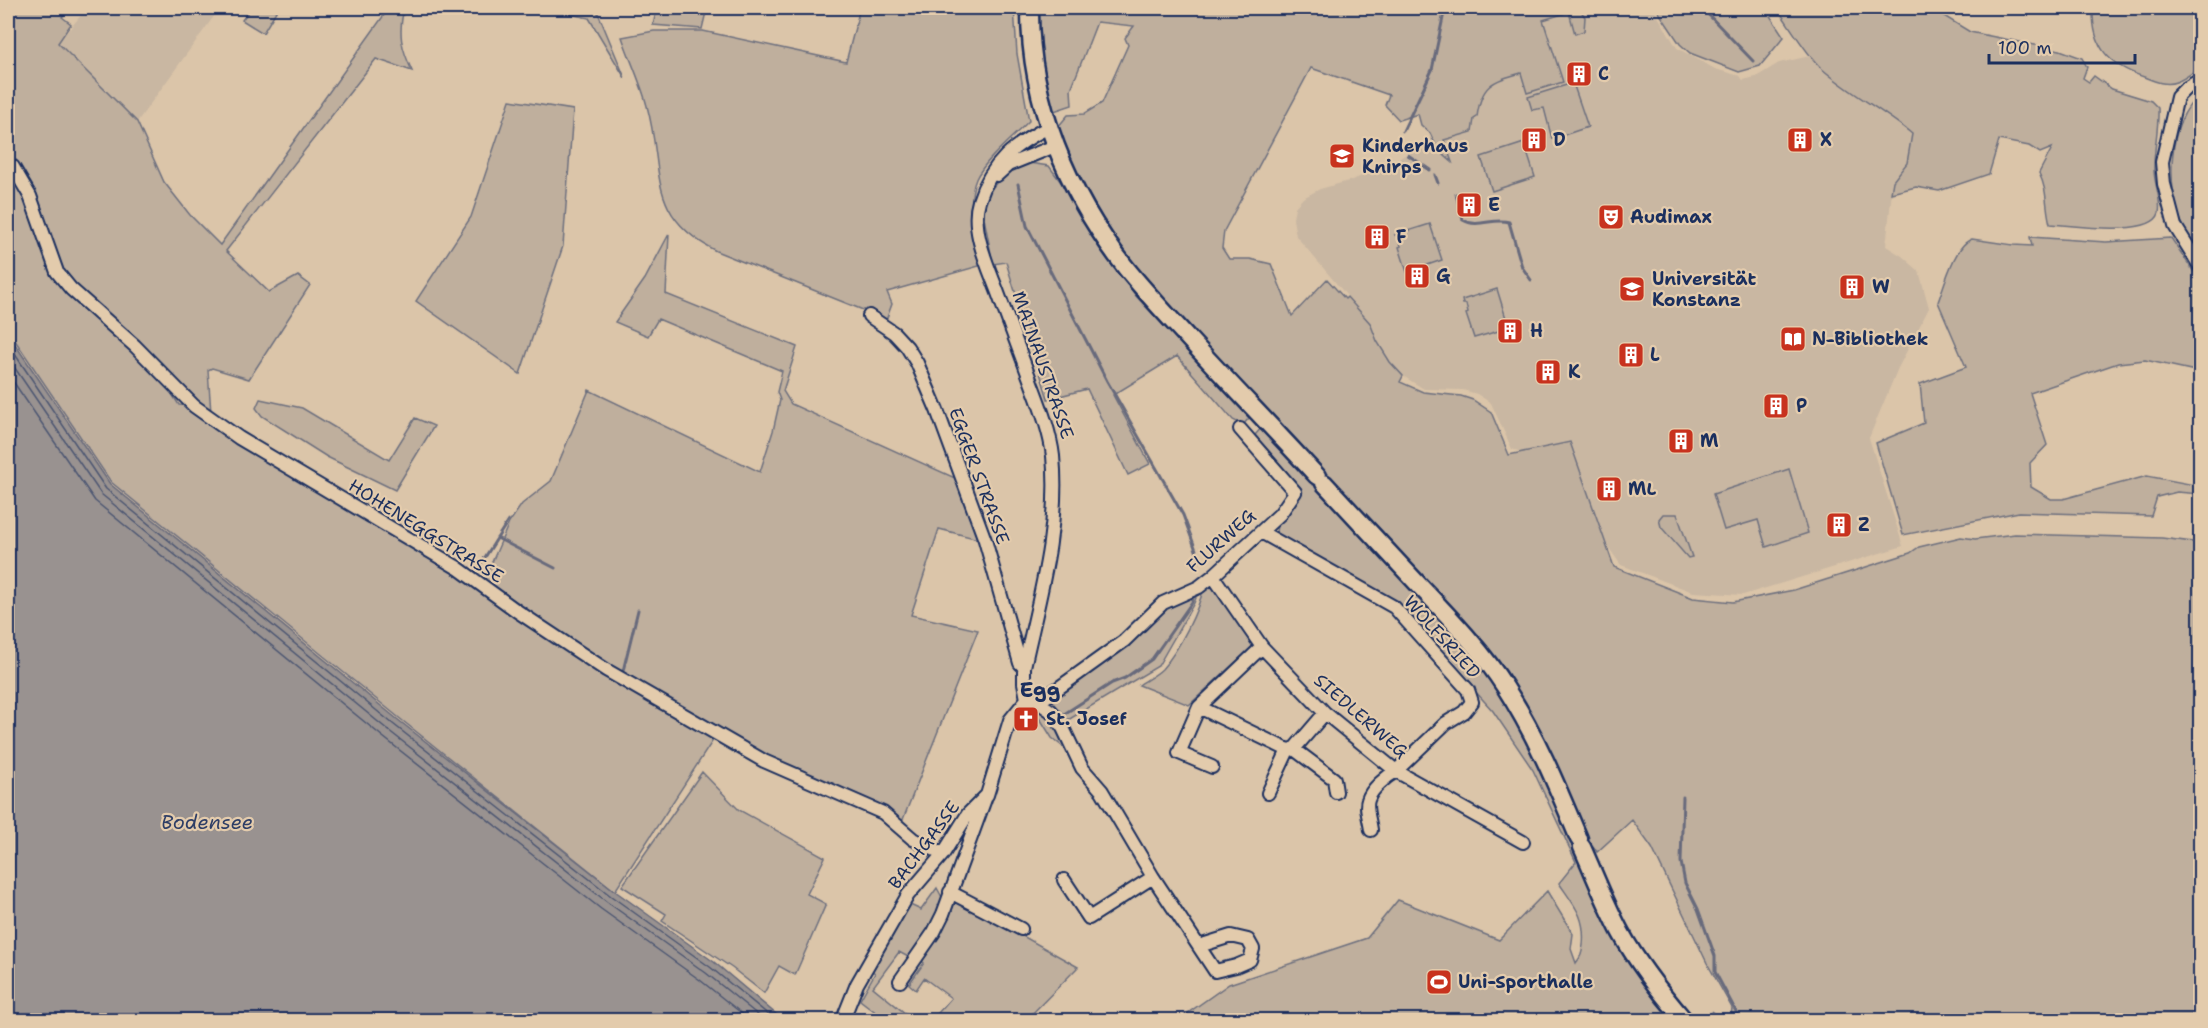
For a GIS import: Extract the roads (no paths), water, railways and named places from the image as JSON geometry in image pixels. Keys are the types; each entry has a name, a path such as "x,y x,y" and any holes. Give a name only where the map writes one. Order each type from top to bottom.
{"main road":[{"path":"1030,8 1034,65 1049,127 1055,146 1086,208 1126,268 1199,350 1479,651 1526,721 1547,760 1603,896 1621,933 1651,980 1684,1020"}],"street":[{"path":"2200,80 2177,97 2162,162 2164,184 2175,226 2200,266"},
{"name":"MAINAUSTRASSE","path":"1033,700 1024,683 1024,667 1047,565 1054,509 1053,456 1039,404 988,267 978,226 979,201 1011,149 1049,127"},
{"path":"988,183 1008,165 1055,146"},
{"name":"HOHENEGGSTRASSE","path":"8,163 13,167 30,196 57,272 71,289 135,346 194,405 239,438 458,568 517,611 606,670 764,761 849,796 883,813 913,839 943,854"},
{"name":"EGGER STRASSE","path":"869,316 894,333 917,363 937,410 984,540 1020,663 1024,667"},
{"name":"FLURWEG","path":"1033,700 1124,640 1163,603 1199,587 1280,514 1295,492 1240,429"},
{"name":"WOLFSRIED","path":"1261,532 1394,607 1468,690 1472,702 1464,712 1446,723 1396,771"},
{"name":"SIEDLERWEG","path":"1213,576 1262,647 1325,713 1396,771 1522,842"},
{"path":"1212,767 1179,753 1199,707 1262,647"},
{"path":"1033,700 1051,711 1064,728 1082,768 1102,791 1153,877 1215,971 1250,960 1253,949 1248,939 1231,936 1199,946"},
{"name":"BACHGASSE","path":"844,1014 857,984 908,895 943,854 968,814 987,795 1010,720 1033,700"},
{"path":"1199,707 1291,750 1334,779 1336,792"},
{"path":"1268,793 1291,750 1325,713"},
{"path":"1371,830 1367,800 1388,775 1396,771"},
{"path":"900,981 934,932 943,914 987,795"},
{"path":"1064,880 1089,918 1153,877"},
{"path":"950,892 1021,929"}],"water":[{"name":"Bodensee","path":"8,334 110,484 397,719 615,891 714,962 783,1020 8,1020"}],"waterway":[{"path":"1403,131 1432,70 1445,8"},
{"path":"1702,8 1753,61"},
{"path":"1408,155 1430,170"},
{"path":"1390,170 1397,167"},
{"path":"1435,175 1438,183"},
{"path":"1018,184 1027,226 1107,381 1183,515 1200,561"},
{"path":"1456,194 1463,220 1474,223 1509,222 1522,267 1531,280"},
{"path":"476,574 508,521"},
{"path":"497,538 555,568"},
{"path":"489,583 542,621"},
{"path":"1064,714 1112,683 1125,678 1152,659 1192,602 1194,594"},
{"path":"622,675 638,610"},
{"path":"1683,797 1681,862 1685,883 1698,909 1715,956 1715,972 1739,1017 1744,1020"}],"place":[{"name":"C","path":"1579,74"},
{"name":"D","path":"1534,140"},
{"name":"X","path":"1800,140"},
{"name":"Kinderhaus Knirps","path":"1342,156"},
{"name":"E","path":"1469,205"},
{"name":"Audimax","path":"1611,217"},
{"name":"F","path":"1377,237"},
{"name":"G","path":"1417,276"},
{"name":"W","path":"1852,287"},
{"name":"Universität Konstanz","path":"1632,289"},
{"name":"H","path":"1510,331"},
{"name":"N-Bibliothek","path":"1793,339"},
{"name":"L","path":"1631,355"},
{"name":"K","path":"1548,372"},
{"name":"P","path":"1776,406"},
{"name":"M","path":"1681,441"},
{"name":"ML","path":"1609,489"},
{"name":"Z","path":"1839,525"},
{"name":"St. Josef","path":"1026,719"},
{"name":"Uni-Sporthalle","path":"1439,982"}],"district":[{"name":"Egg","path":"1040,690"}]}
